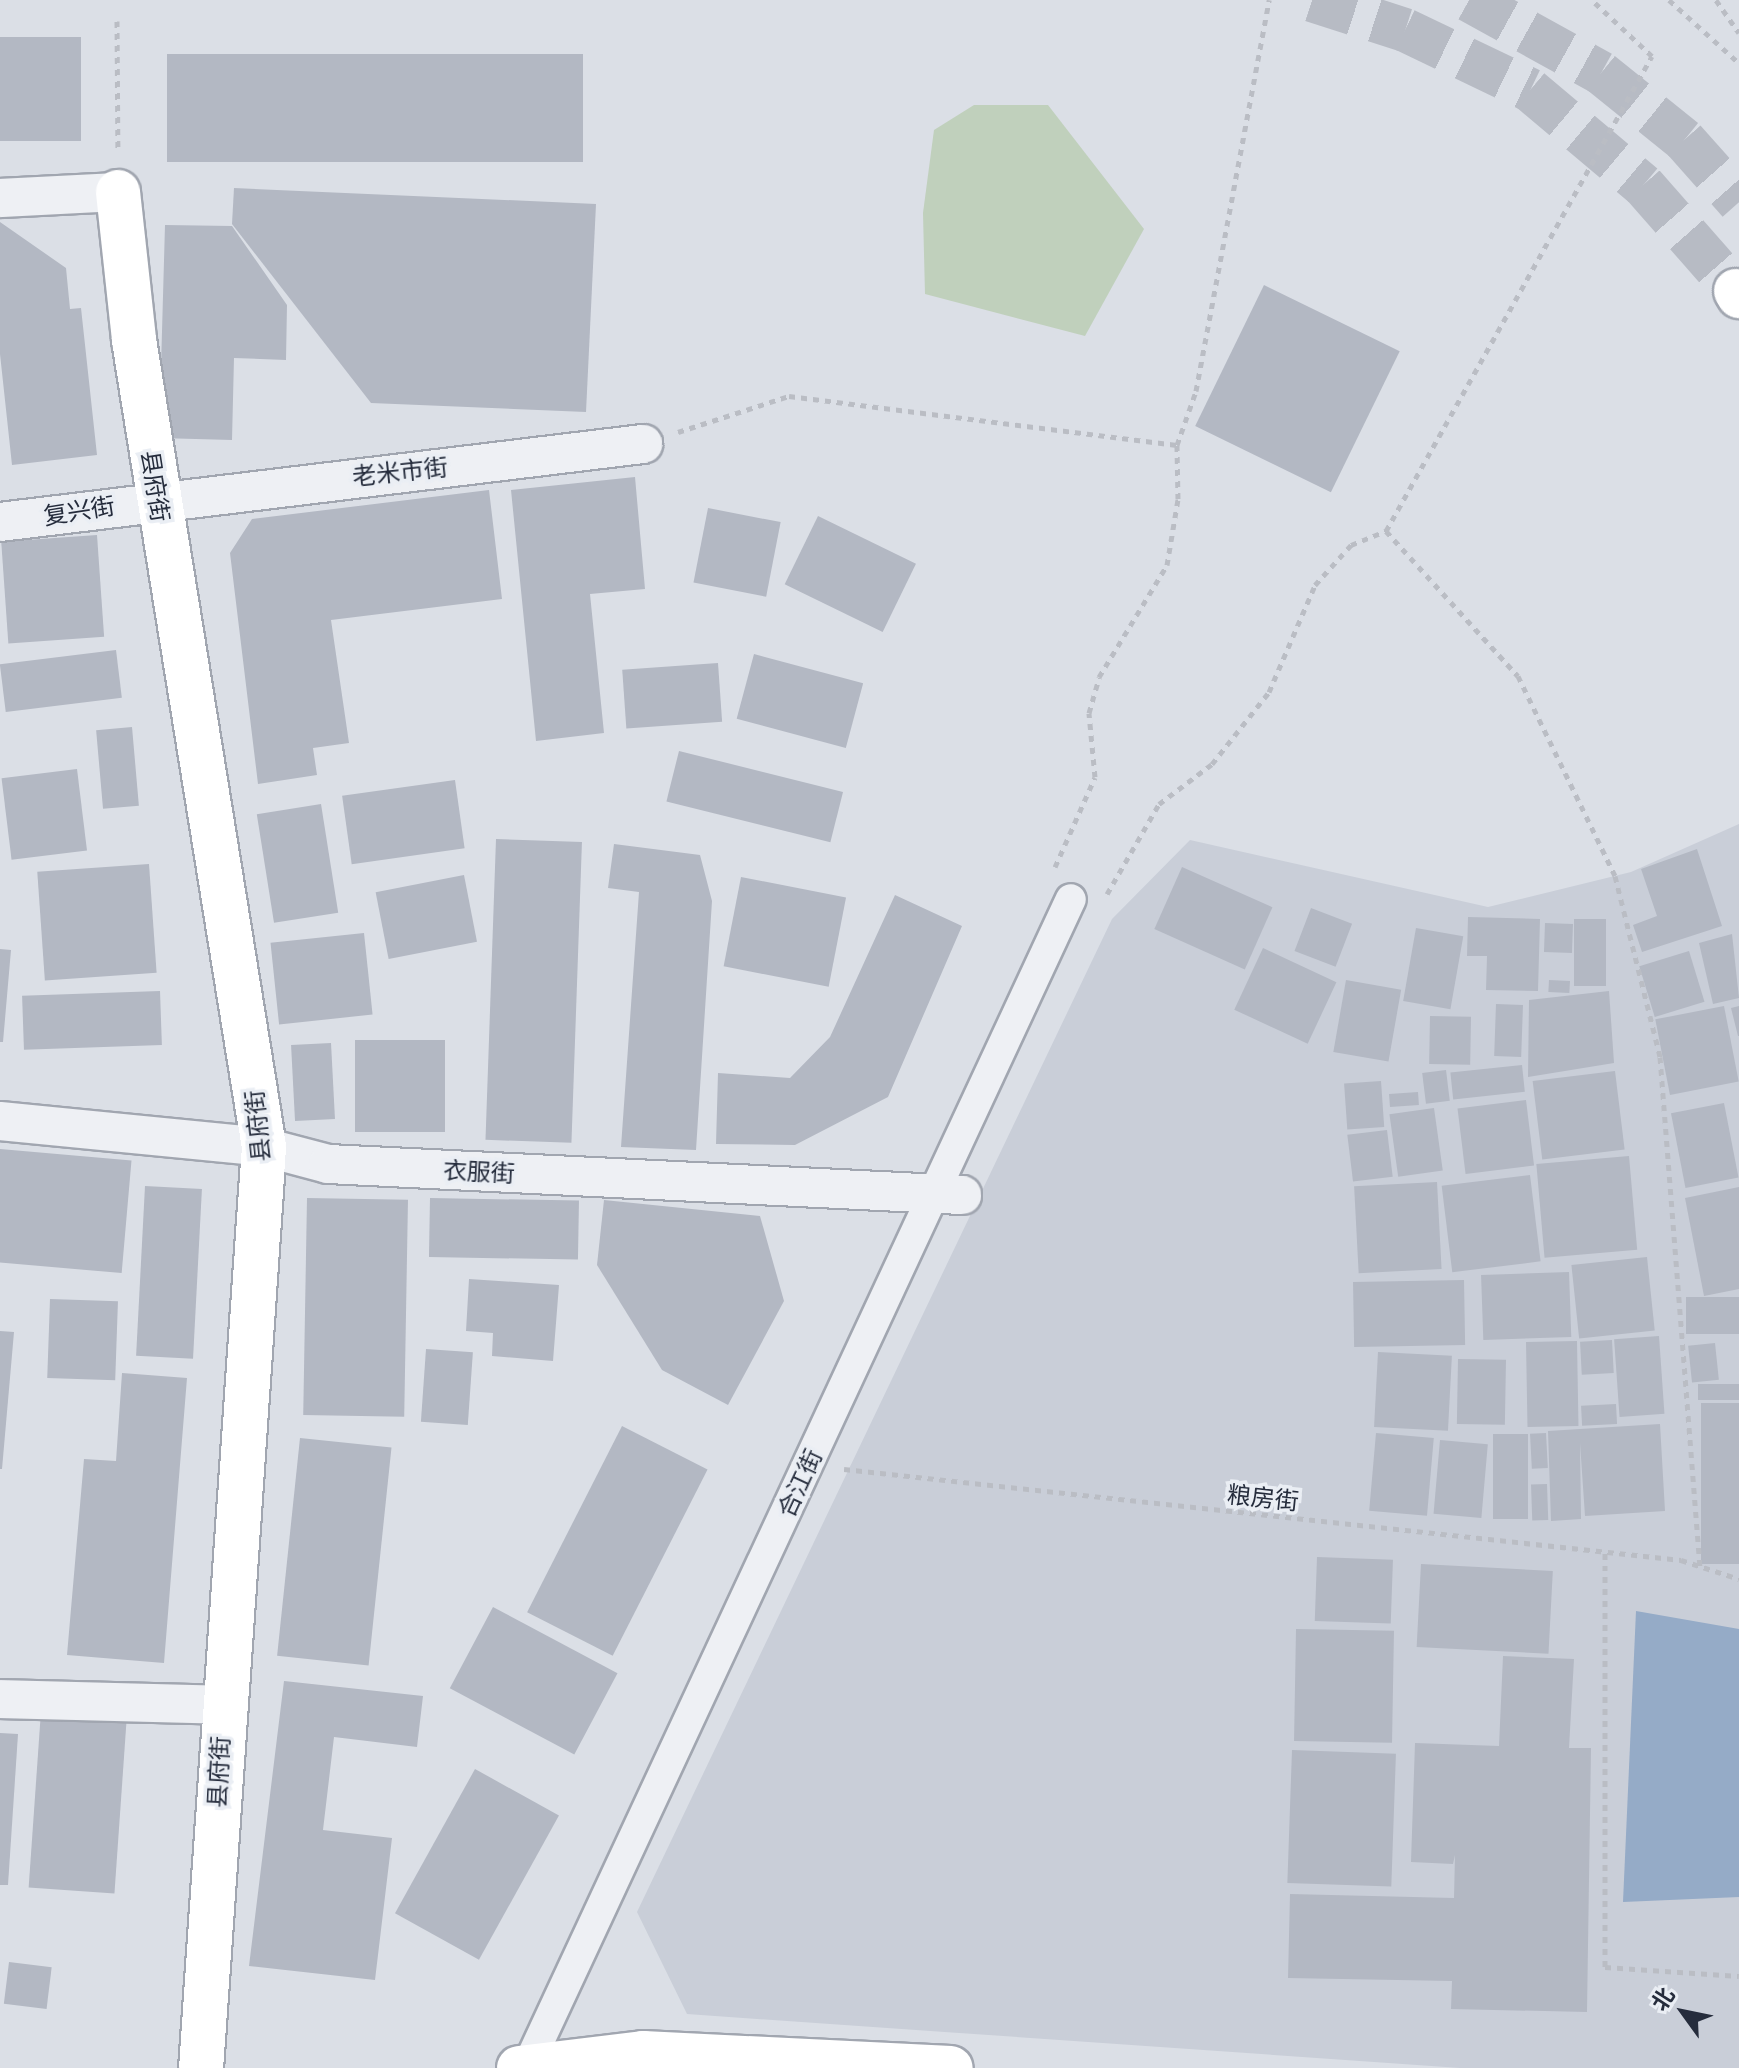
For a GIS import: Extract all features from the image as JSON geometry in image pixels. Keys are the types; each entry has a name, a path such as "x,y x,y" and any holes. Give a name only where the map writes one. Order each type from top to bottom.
{"main road":[{"name":"县府街","path":"118,192 158,498 264,1147 222,1705 201,2068"},
{"path":"524,2068 643,2053 951,2068"}],"street":[{"path":"0,198 118,192"},
{"name":"老米市街","path":"158,498 643,444"},
{"name":"复兴街","path":"0,522 158,498"},
{"name":"合江街","path":"524,2068 807,1466 948,1194 1071,899"},
{"name":"衣服街","path":"0,1121 264,1147 328,1164 948,1194"},
{"path":"0,1699 222,1705"}],"path":[{"path":"1051,876 1095,777 1089,713 1099,677 1167,565 1178,499 1177,445 1196,391 1269,0"},
{"path":"1102,902 1159,804 1212,764 1269,692 1315,585 1351,545 1386,531 1652,56 1592,0"},
{"path":"1669,0 1739,63"},
{"path":"1716,0 1739,33"},
{"path":"117,21 118,192"},
{"path":"643,444 789,396 1177,445"},
{"path":"1386,531 1518,676 1615,876 1660,1057 1700,1568"},
{"name":"粮房街","path":"807,1466 1605,1553 1700,1568 1739,1579"},
{"path":"1605,1553 1605,1967 1739,1976"}],"shaded area":[{"path":"1739,824 1739,2068 1460,2068 687,2014 637,1912 1112,919 1190,840 1488,907 1631,872"}],"green space":[{"path":"974,105 1048,105 1144,229 1085,336 925,294 923,213 934,130"}],"water":[{"path":"1636,1611 1739,1629 1739,1897 1623,1902"}],"building":[{"path":"0,37 81,37 81,141 0,141"},
{"path":"167,54 583,54 583,162 167,162"},
{"path":"234,188 596,204 586,412 371,403 232,224"},
{"path":"0,222 66,268 70,309 81,308 97,455 12,465 0,354"},
{"path":"165,225 232,226 287,305 286,360 234,358 232,440 159,438"},
{"path":"1264,285 1400,351 1331,492 1195,426"},
{"path":"635,477 645,589 590,594 604,733 536,741 511,490"},
{"path":"489,490 502,599 331,620 349,743 313,748 317,775 258,784 230,553 252,519"},
{"path":"708,508 781,522 766,597 693,583"},
{"path":"818,516 916,564 883,632 785,584"},
{"path":"97,535 104,637 8,643 1,542"},
{"path":"116,650 122,698 6,712 0,664"},
{"path":"754,654 863,683 846,748 737,719"},
{"path":"718,663 722,722 626,729 622,670"},
{"path":"132,727 139,806 103,809 96,730"},
{"path":"679,751 843,792 830,842 666,801"},
{"path":"77,769 87,850 12,860 2,778"},
{"path":"455,780 465,848 352,864 342,796"},
{"path":"321,804 338,913 274,923 257,814"},
{"path":"496,839 582,842 571,1143 485,1140"},
{"path":"614,844 700,855 712,901 696,1150 621,1147 639,892 608,888"},
{"path":"1697,849 1722,926 1642,952 1633,925 1657,916 1641,869"},
{"path":"149,864 157,973 45,981 37,872"},
{"path":"1182,867 1272,907 1245,969 1154,929"},
{"path":"464,875 477,942 389,959 376,892"},
{"path":"741,877 846,897 829,987 724,966"},
{"path":"895,895 962,926 888,1097 795,1145 716,1144 718,1073 790,1078 830,1037"},
{"path":"1311,908 1352,924 1336,967 1295,951"},
{"path":"1468,917 1540,919 1538,991 1486,990 1487,956 1467,956"},
{"path":"1574,919 1606,919 1606,986 1574,986"},
{"path":"1545,923 1573,924 1572,953 1544,952"},
{"path":"1416,928 1463,936 1450,1009 1403,1001"},
{"path":"364,933 373,1015 279,1024 271,943"},
{"path":"1732,934 1739,998 1713,1004 1699,943"},
{"path":"1263,948 1336,982 1308,1044 1234,1010"},
{"path":"0,949 11,950 3,1042 0,1042"},
{"path":"1689,951 1704,1002 1655,1017 1639,966"},
{"path":"1346,980 1401,990 1388,1062 1333,1052"},
{"path":"1549,980 1570,981 1569,993 1548,992"},
{"path":"160,991 162,1045 24,1050 22,996"},
{"path":"1609,991 1614,1063 1528,1077 1529,1000"},
{"path":"1496,1004 1523,1005 1521,1057 1494,1056"},
{"path":"1724,1006 1739,1082 1670,1095 1655,1019"},
{"path":"1739,1006 1739,1036 1738,1036 1731,1008"},
{"path":"1430,1016 1471,1017 1470,1065 1429,1064"},
{"path":"355,1040 445,1040 445,1132 355,1132"},
{"path":"331,1043 335,1119 295,1121 291,1045"},
{"path":"1522,1065 1525,1092 1453,1099 1450,1073"},
{"path":"1446,1070 1450,1101 1426,1104 1422,1073"},
{"path":"1615,1071 1625,1149 1542,1160 1533,1081"},
{"path":"1381,1081 1384,1127 1347,1129 1344,1084"},
{"path":"1418,1092 1419,1105 1390,1107 1389,1094"},
{"path":"1526,1100 1534,1166 1466,1174 1458,1108"},
{"path":"1724,1103 1739,1178 1685,1188 1671,1113"},
{"path":"1434,1108 1443,1170 1398,1177 1389,1114"},
{"path":"1387,1130 1393,1177 1353,1182 1347,1135"},
{"path":"0,1149 131,1161 122,1273 0,1262"},
{"path":"1629,1156 1637,1250 1545,1258 1536,1164"},
{"path":"1530,1175 1541,1261 1452,1272 1442,1186"},
{"path":"1437,1182 1442,1269 1359,1273 1354,1186"},
{"path":"145,1186 202,1189 193,1359 136,1356"},
{"path":"1739,1187 1739,1289 1704,1296 1685,1198"},
{"path":"307,1198 408,1200 404,1417 303,1415"},
{"path":"430,1198 579,1201 578,1260 429,1257"},
{"path":"604,1200 760,1216 784,1301 728,1405 662,1370 597,1265"},
{"path":"1647,1257 1655,1331 1579,1339 1571,1265"},
{"path":"1569,1272 1571,1337 1483,1340 1481,1275"},
{"path":"469,1279 559,1285 553,1361 492,1356 493,1333 466,1331"},
{"path":"1464,1280 1465,1345 1354,1347 1353,1282"},
{"path":"1686,1297 1739,1297 1739,1334 1686,1334"},
{"path":"50,1299 118,1301 115,1380 47,1378"},
{"path":"0,1331 14,1332 2,1469 0,1469"},
{"path":"1659,1336 1664,1414 1620,1417 1614,1339"},
{"path":"1612,1340 1614,1373 1582,1375 1580,1342"},
{"path":"1577,1341 1578,1426 1527,1427 1526,1342"},
{"path":"1715,1343 1719,1380 1692,1383 1688,1346"},
{"path":"426,1349 473,1352 468,1425 421,1422"},
{"path":"1378,1352 1452,1356 1448,1431 1374,1427"},
{"path":"1458,1359 1506,1360 1505,1425 1457,1424"},
{"path":"122,1373 187,1378 164,1663 67,1655 84,1459 116,1461"},
{"path":"1698,1384 1739,1384 1739,1400 1698,1400"},
{"path":"1701,1403 1739,1403 1739,1564 1701,1564"},
{"path":"1616,1404 1617,1424 1582,1426 1581,1406"},
{"path":"1660,1424 1665,1511 1585,1516 1580,1443 1581,1519 1551,1521 1548,1431"},
{"path":"622,1426 708,1470 613,1656 527,1612"},
{"path":"1376,1433 1434,1438 1427,1516 1369,1511"},
{"path":"1546,1433 1548,1468 1532,1469 1530,1434"},
{"path":"1493,1434 1528,1434 1528,1519 1493,1519"},
{"path":"300,1438 391,1448 369,1665 277,1656"},
{"path":"1440,1440 1488,1444 1481,1518 1434,1514"},
{"path":"1547,1484 1548,1520 1532,1521 1531,1485"},
{"path":"1317,1557 1393,1560 1391,1624 1315,1621"},
{"path":"1421,1564 1553,1571 1548,1654 1417,1647"},
{"path":"493,1607 617,1673 574,1754 450,1688"},
{"path":"1296,1629 1394,1631 1392,1743 1294,1741"},
{"path":"1503,1656 1574,1659 1569,1748 1591,1748 1587,2012 1451,2009 1452,1981 1288,1978 1290,1894 1454,1898 1455,1855 1453,1864 1411,1862 1415,1743 1499,1746"},
{"path":"284,1681 423,1696 417,1747 334,1737 323,1830 392,1838 375,1980 249,1966"},
{"path":"41,1711 127,1717 114,1894 29,1888"},
{"path":"0,1733 18,1734 8,1885 0,1885"},
{"path":"1292,1750 1396,1754 1391,1887 1287,1883"},
{"path":"475,1769 559,1816 479,1960 395,1913"},
{"path":"9,1962 52,1967 47,2009 4,2004"}],"tunnel":[{"path":"1312,0 1405,30 1530,90 1643,185 1736,291"},
{"path":"1469,0 1601,73 1684,140 1739,202"}]}
